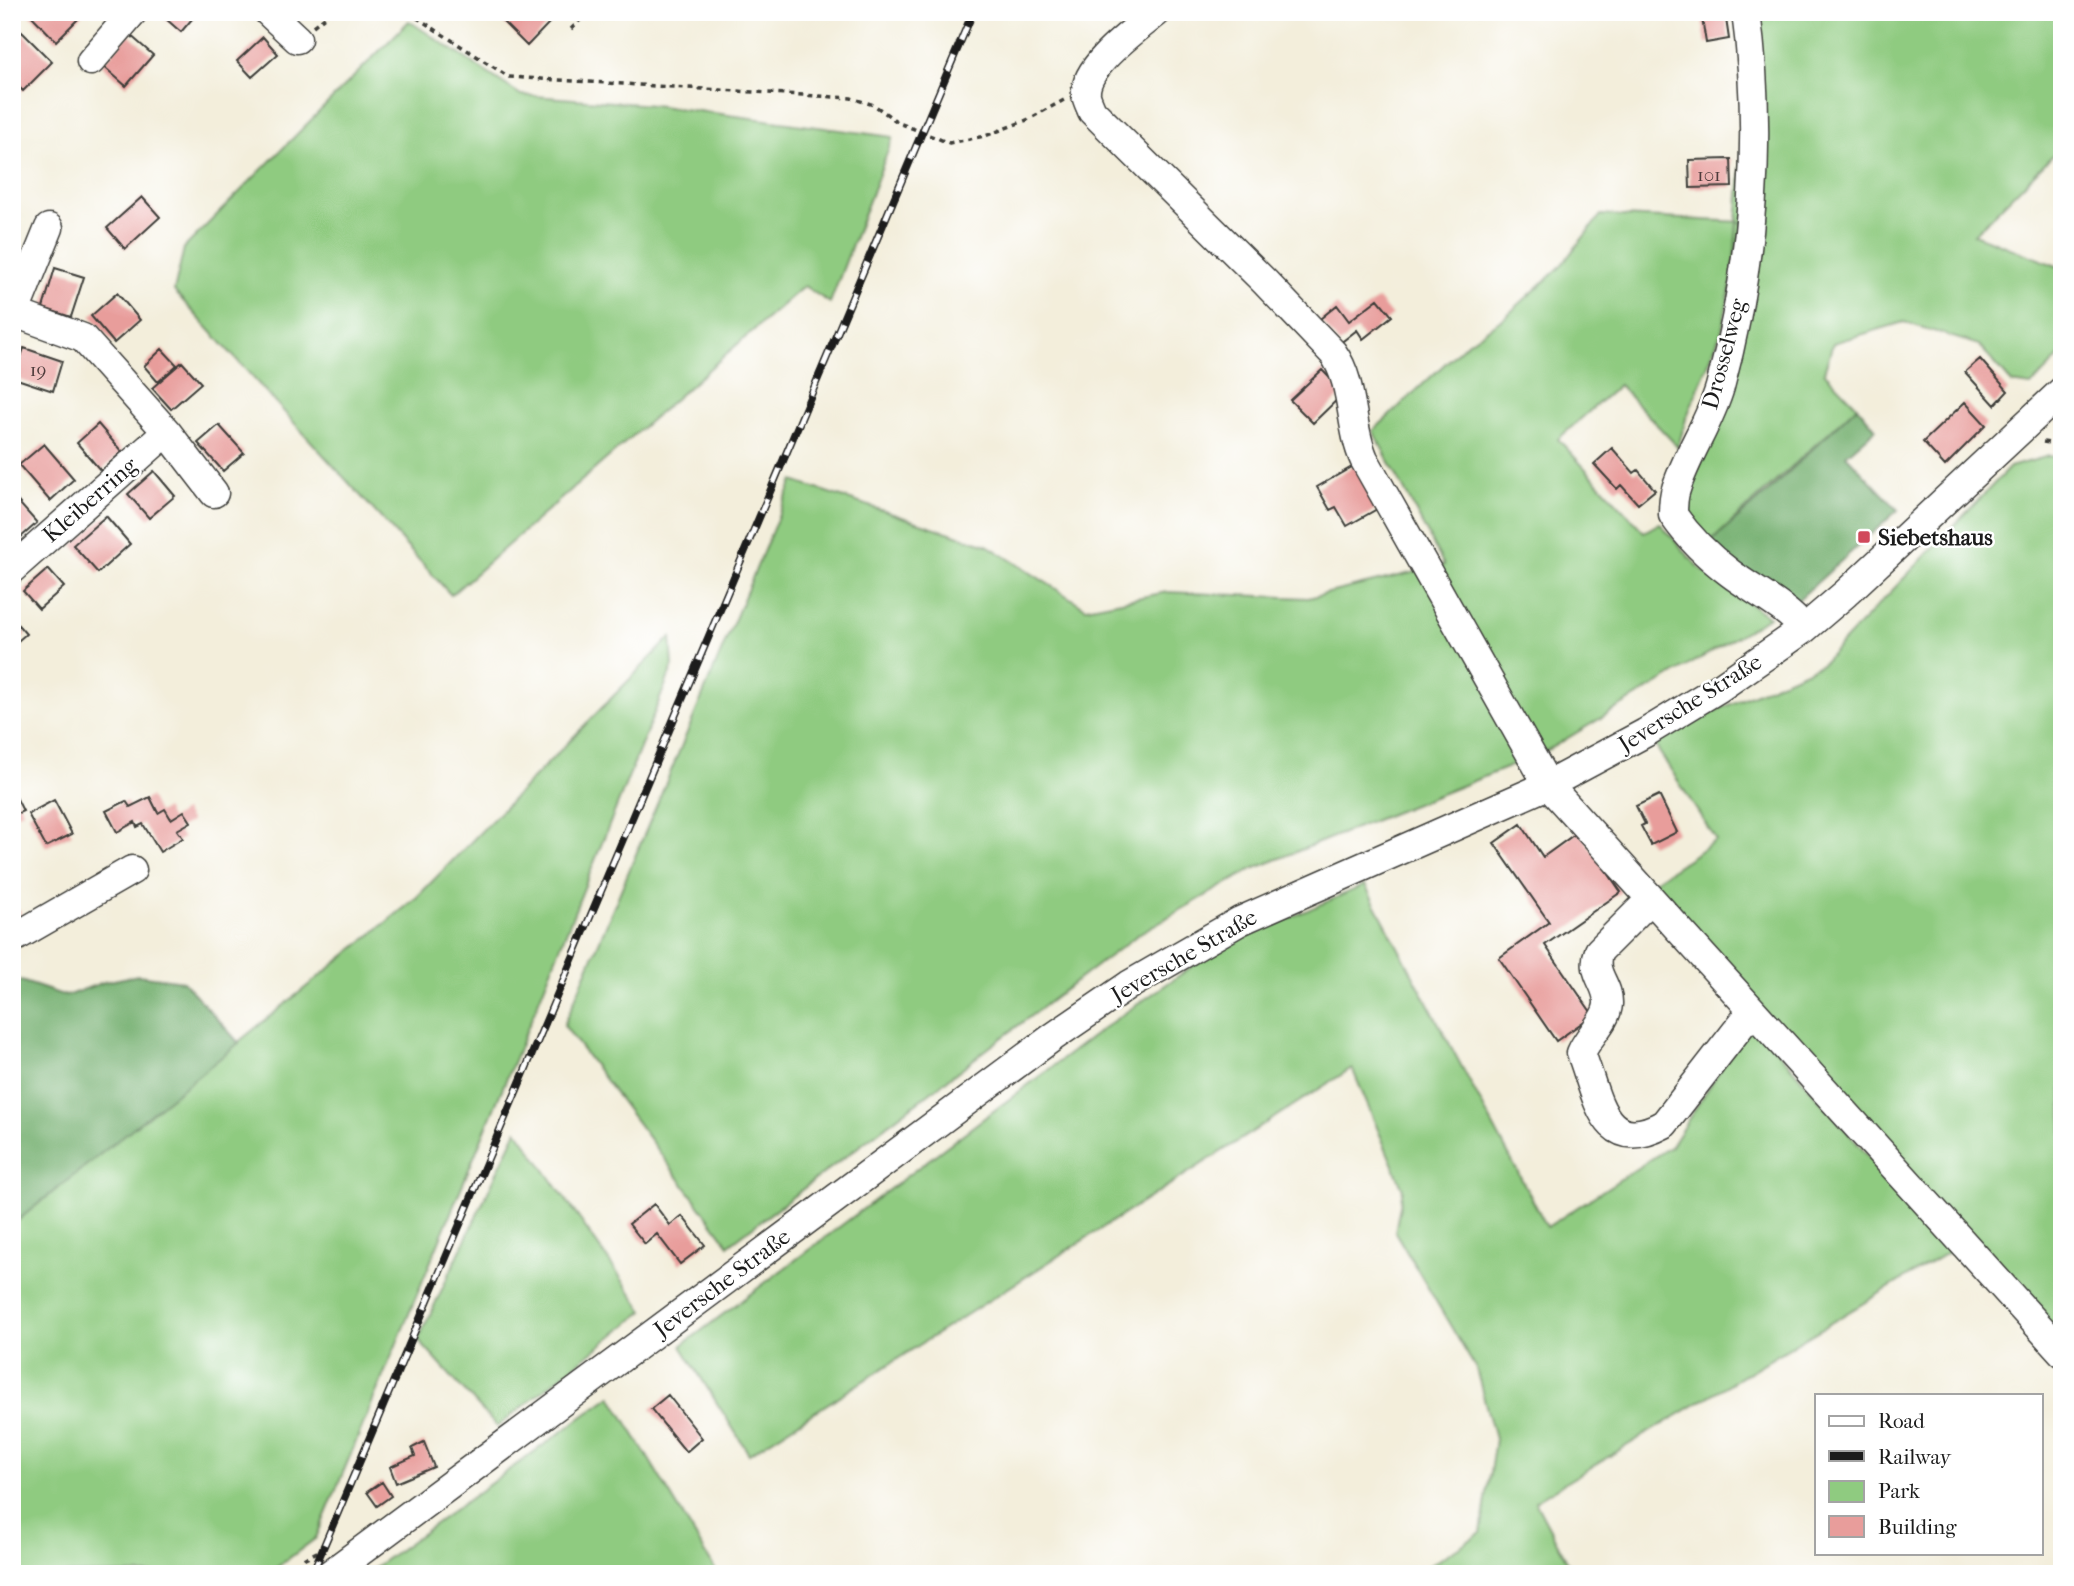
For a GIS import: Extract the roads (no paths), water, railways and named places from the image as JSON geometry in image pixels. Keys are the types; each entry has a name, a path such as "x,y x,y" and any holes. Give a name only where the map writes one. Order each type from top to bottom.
{"street":[{"path":"91,61 133,12"},
{"path":"268,12 297,39"},
{"path":"1157,12 1100,61 1086,94 1092,111 1265,282 1333,353 1342,366 1356,441 1364,459 1548,785 2062,1352"},
{"name":"Drosselweg","path":"1746,12 1752,51 1755,156 1744,281 1720,389 1675,491 1672,515 1701,550 1791,615 1804,629"},
{"path":"49,228 13,312 83,338 167,432 214,493"},
{"name":"Jeversche Straße","path":"330,1574 1042,1045 1129,985 1240,921 1548,785 1691,705 1804,629 1884,559 2062,391"},
{"name":"Kleiberring","path":"12,569 167,432"},
{"path":"12,939 132,870"},
{"path":"1651,899 1599,951 1595,962 1608,1005 1602,1022 1586,1040 1581,1053 1607,1121 1623,1133 1633,1135 1647,1133 1664,1124 1752,1011"}],"railway":[{"path":"312,1574 973,12"}],"place":[{"name":"Siebetshaus","path":"1864,537"}]}
